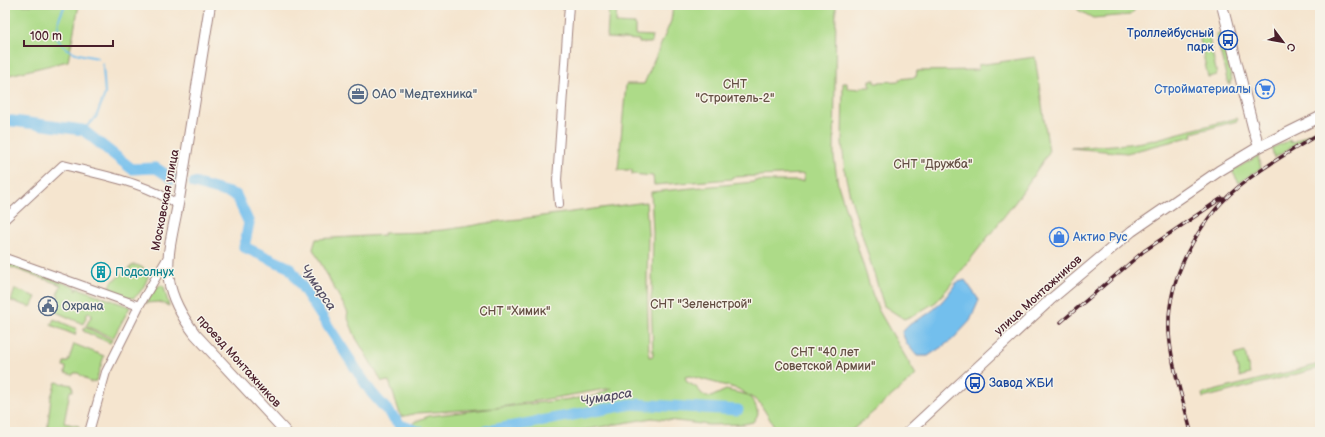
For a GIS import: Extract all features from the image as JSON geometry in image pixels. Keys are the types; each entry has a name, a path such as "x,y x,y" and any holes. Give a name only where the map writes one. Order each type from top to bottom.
{"main road":[{"name":"Московская улица","path":"168,257 178,206 210,5"},
{"path":"1222,5 1252,127 1259,147"},
{"name":"улица Монтажников","path":"908,432 1050,300 1132,231 1219,170 1259,147 1320,117"},
{"name":"проезд Монтажников","path":"168,257 170,288 182,316 200,340 286,432"}],"street":[{"path":"559,204 557,180 569,5"},
{"path":"5,219 63,165 115,177 161,195 178,206"},
{"name":"Московская улица","path":"89,432 106,372 139,306 168,257"},
{"path":"5,258 139,306"}],"green space":[{"path":"5,5 79,5 68,61 5,76"},
{"path":"609,5 617,5 616,23 635,24 635,35 652,36 651,43 639,43 639,40 607,38"},
{"path":"673,5 836,5 834,157 838,185 879,311 916,375 850,432 778,432 759,402 748,395 755,404 758,413 753,422 744,424 709,425 652,418 572,432 412,432 411,430 414,422 429,416 595,396 612,388 495,408 417,413 401,417 389,381 382,382 356,338 347,316 348,313 313,249 316,239 384,235 384,233 431,232 497,221 646,202 648,234 647,282 649,357 653,356 651,297 653,232 651,192 754,181 804,181 804,174 732,177 732,179 654,185 653,176 632,174 632,170 618,170 626,84 644,84 671,21","holes":["690,376 738,389 748,395 726,390 711,397 703,395 696,387 687,382 685,377"]},
{"path":"1077,5 1134,5 1134,11 1130,15 1093,18 1078,10"},
{"path":"1208,33 1217,75 1208,77 1199,35"},
{"path":"1220,33 1232,80 1230,81 1230,84 1228,84 1216,34"},
{"name":"СНТ \"Дружба\"","path":"1035,57 1049,152 1016,201 936,302 904,319 884,306 850,196 845,173 842,142 843,83 847,83 847,88 861,89 861,87 870,87 870,80 875,80 875,83 900,81 900,79 916,77 917,71 978,70 978,65"},
{"path":"1237,118 1237,121 1192,133 1193,136 1127,153 1070,148 1149,141"},
{"path":"1320,128 1274,158 1272,148 1290,140 1291,143"},
{"path":"1258,156 1261,168 1239,183 1232,171"},
{"path":"5,261 77,288 76,291 78,288 130,307 113,338 86,326 92,315 88,312 83,324 52,310 59,296 57,295 61,285 5,265"},
{"path":"133,265 138,265 148,273 147,280 140,292 132,298 124,297 111,291 109,286 112,282"},
{"path":"162,285 164,287 169,306 159,302 146,303 156,287"},
{"path":"15,289 36,297 31,307 11,301"},
{"path":"54,319 77,329 75,335 51,325"},
{"path":"85,327 112,340 110,343 83,331"},
{"path":"74,344 104,356 96,381 90,382 78,373 74,373 73,375 65,373 66,367 63,366 64,362 68,362"},
{"path":"1245,352 1250,374 1240,377 1234,355"},
{"path":"1320,364 1320,368 1203,398 1202,394"},
{"path":"56,382 72,385 73,391 70,391 64,423 79,426 78,432 41,432 47,431 51,397"}],"water":[{"path":"965,280 979,300 970,321 952,340 928,356 917,356 907,344 902,333 911,324 925,316 937,306 956,283"}],"waterway":[{"path":"65,5 59,19 57,38 70,50 79,54 97,58"},
{"path":"83,130 96,117 105,94 102,64"},
{"name":"Чумарса","path":"5,120 83,130 132,169 156,168 173,179"},
{"name":"Чумарса","path":"194,183 236,195 249,223 244,247 290,268 371,392 400,425 420,432"},
{"name":"Чумарса","path":"481,432 632,404 738,410"}],"railway":[{"path":"1191,432 1175,369 1169,332 1169,312 1173,292 1187,253 1210,217 1237,188 1267,166 1320,133"},
{"path":"1061,322 1144,251 1222,198"}],"place":[{"name":"Троллейбусный парк","path":"1228,40"},
{"name":"Стройматериалы","path":"1265,89"},
{"name":"ОАО \"Медтехника\"","path":"358,94"},
{"name":"Актио Рус","path":"1059,237"},
{"name":"Подсолнух","path":"101,272"},
{"name":"Охрана","path":"48,306"},
{"name":"Завод ЖБИ","path":"975,383"}],"park label":[{"name":"СНТ \"Строитель-2\"","path":"735,91"},
{"name":"СНТ \"Зеленстрой\"","path":"701,304"},
{"name":"СНТ \"Химик\"","path":"515,311"},
{"name":"СНТ \"40 лет Советской Армии\"","path":"825,359"}]}
